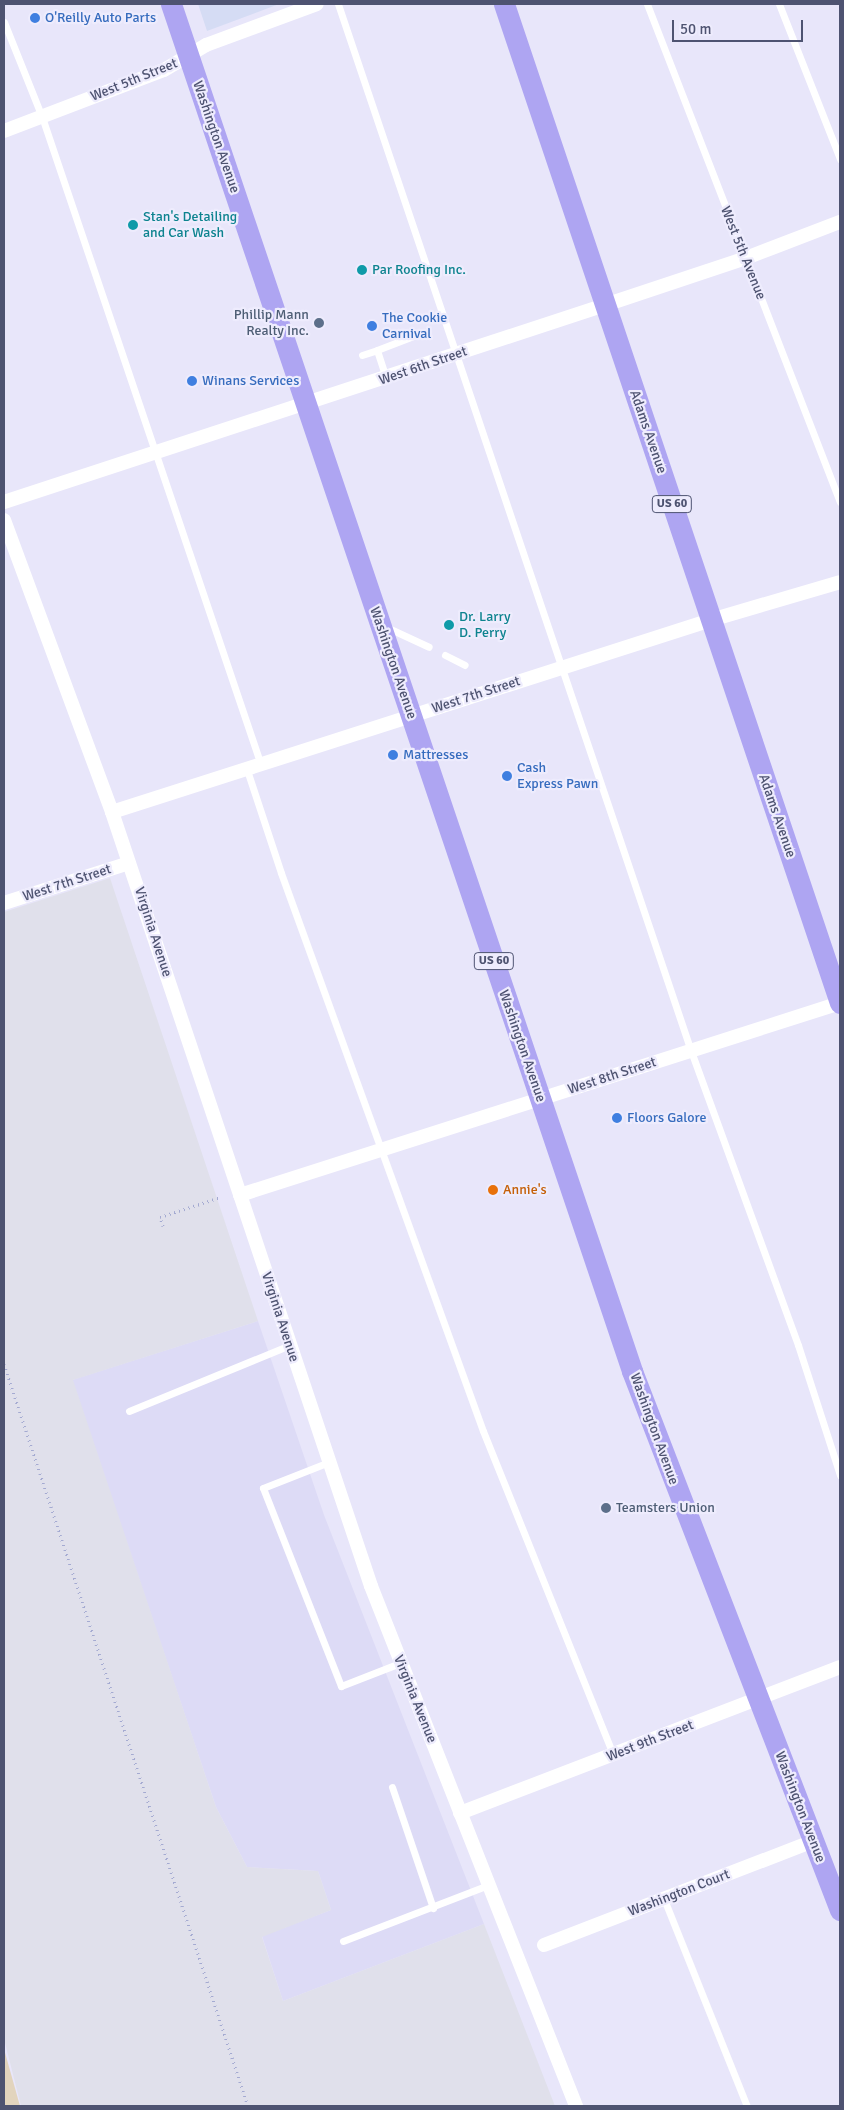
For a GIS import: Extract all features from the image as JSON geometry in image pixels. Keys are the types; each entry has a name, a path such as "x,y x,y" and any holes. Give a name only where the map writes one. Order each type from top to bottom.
{"main road":[{"name":"Washington Avenue","path":"171,4 651,1424 840,1910"},
{"name":"Adams Avenue","path":"504,4 840,1003"}],"street":[{"name":"West 5th Street","path":"4,131 164,70 206,45 317,4"},
{"name":"West 6th Street","path":"4,502 605,306 746,258 840,222"},
{"name":"Virginia Avenue","path":"4,520 130,863 329,1462 400,1663 576,2106"},
{"name":"West 7th Street","path":"112,812 711,620 840,582"},
{"name":"West 7th Street","path":"4,903 130,863"},
{"name":"West 8th Street","path":"240,1195 840,1003"},
{"name":"West 9th Street","path":"460,1813 840,1666"},
{"name":"Washington Court","path":"544,1945 814,1841"}],"lane":[{"path":"338,4 691,1050 798,1345 840,1475"},
{"name":"West 5th Avenue","path":"647,4 708,167 746,258 840,502"},
{"path":"779,4 840,159"},
{"path":"4,22 42,117 261,765"},
{"path":"362,354 413,336"},
{"path":"377,350 386,378"},
{"path":"380,624 429,646"},
{"path":"444,655 465,665"},
{"path":"246,770 483,1431 612,1755"},
{"path":"129,1411 290,1345"},
{"path":"329,1462 263,1488 341,1686 400,1663"},
{"path":"392,1787 434,1908"},
{"path":"343,1941 434,1908 488,1885"},
{"path":"664,1899 747,2106"}],"path":[{"path":"163,1226 160,1217 221,1197"},
{"path":"4,1364 248,2106"}],"shaded area":[{"path":"198,4 279,4 207,31"},
{"path":"110,878 258,1321 73,1380 216,1807 247,1867 318,1871 331,1910 262,1937 283,2001 484,1924 555,2106 21,2106 4,2039 4,912"},
{"path":"258,1321 324,1515 484,1924 283,2001 262,1936 331,1910 318,1871 247,1867 216,1807 72,1380"},
{"path":"4,2049 20,2106 4,2106"}],"place":[{"name":"O'Reilly Auto Parts","path":"35,18"},
{"name":"Stan's Detailing and Car Wash","path":"133,225"},
{"name":"Par Roofing Inc.","path":"362,270"},
{"name":"Phillip Mann Realty Inc.","path":"319,323"},
{"name":"The Cookie Carnival","path":"372,326"},
{"name":"Winans Services","path":"192,381"},
{"name":"Dr. Larry D. Perry","path":"449,625"},
{"name":"Mattresses","path":"393,755"},
{"name":"Cash Express Pawn","path":"507,776"},
{"name":"Floors Galore","path":"617,1118"},
{"name":"Annie's","path":"493,1190"},
{"name":"Teamsters Union","path":"606,1508"}]}
